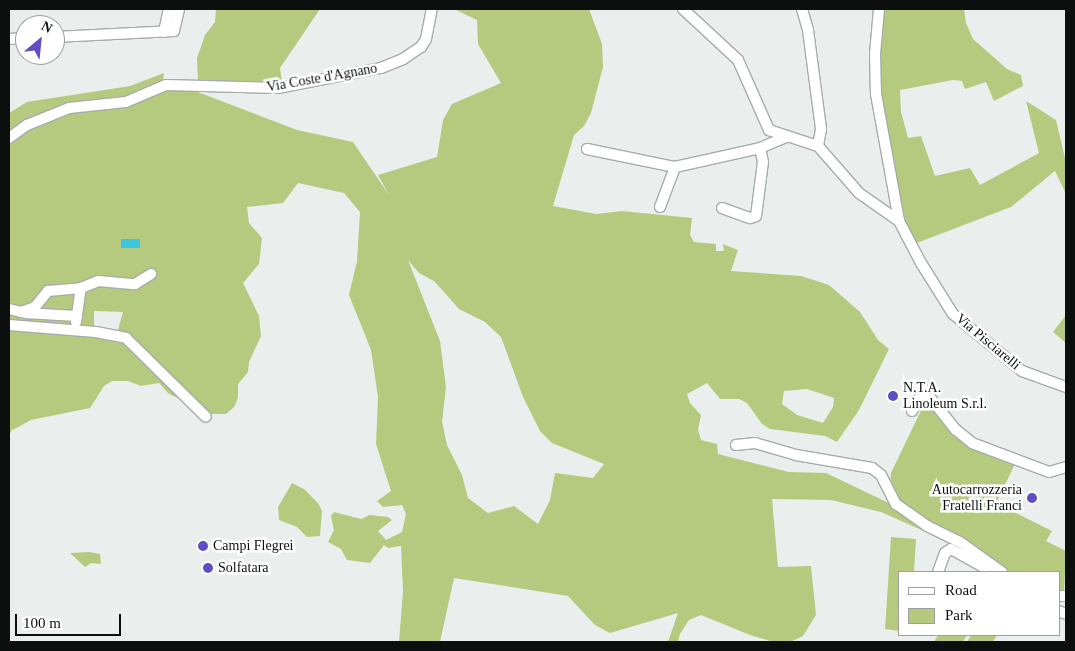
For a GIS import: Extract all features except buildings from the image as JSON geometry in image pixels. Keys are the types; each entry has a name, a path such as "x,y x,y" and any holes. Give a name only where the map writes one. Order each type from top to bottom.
{"street":[{"path":"164,32 169,9"},
{"path":"65,37 174,31 179,9"},
{"name":"Via Coste d'Agnano","path":"9,138 27,125 69,108 126,102 166,86 278,88 381,68 403,59 421,47 426,39 432,9"},
{"name":"Via Pisciarelli","path":"683,9 738,60 769,130 818,146 859,193 899,221"},
{"path":"802,9 808,30 821,129 818,146"},
{"name":"Via Pisciarelli","path":"879,9 875,54 876,94 899,221 953,314 1022,371 1066,388"},
{"path":"587,149 675,167 760,148 789,136"},
{"path":"722,208 750,218 756,216 763,162 760,148"},
{"path":"660,207 675,167"},
{"path":"21,312 35,307 48,291 81,288 98,281 134,284 151,274"},
{"path":"75,330 81,288"},
{"path":"9,309 21,312 77,316"},
{"path":"9,325 75,330 126,338 206,418"},
{"path":"912,411 924,390 955,429 972,443 1049,472 1066,467"},
{"path":"736,445 755,443 796,455 872,468 881,475 896,504 928,526 960,542 1001,571"},
{"path":"938,571 945,552 951,550 990,571"}],"green space":[{"path":"216,9 320,9 280,68 282,82 268,86 198,81 197,58 205,35 215,22"},
{"path":"454,9 589,9 602,44 603,67 591,113 584,126 574,135 553,206 596,214 622,211 692,218 690,235 694,242 716,244 716,251 724,251 723,244 738,250 731,271 801,276 829,285 860,312 878,340 889,349 859,410 837,442 825,436 770,429 762,424 747,403 739,399 720,399 707,383 687,394 690,403 701,415 698,430 701,440 717,444 718,454 789,472 826,473 897,507 946,536 944,540 881,512 831,500 772,499 778,567 811,566 816,615 803,636 790,642 774,642 750,635 701,615 689,620 680,634 678,642 668,642 678,613 610,633 595,625 568,596 454,578 440,642 399,642 403,591 401,546 388,548 384,545 370,563 347,560 341,549 328,542 334,530 331,516 334,512 361,519 370,515 388,517 392,520 378,531 386,540 402,532 406,514 402,505 383,507 377,501 391,491 376,444 378,397 371,350 349,295 357,261 360,212 344,193 298,183 283,203 247,207 249,223 262,238 259,264 243,283 259,316 261,336 249,362 248,372 238,384 238,398 234,407 226,414 212,414 169,394 159,383 141,386 128,381 112,381 104,386 90,408 31,420 11,431 9,437 9,143 19,134 72,110 139,102 160,89 190,89 297,130 353,142 389,195 378,175 437,157 443,120 452,104 501,83 478,44 477,20","holes":["408,260 419,273 434,281 459,309 485,322 501,337 523,397 540,431 552,443 604,464 593,478 555,473 550,500 538,524 514,506 488,513 468,498 462,475 447,445 442,422 446,387 440,341","94,311 123,312 116,337 94,334","807,389 834,398 833,407 823,423 797,415 782,404 784,391"]},
{"path":"882,9 964,9 966,23 973,39 1007,69 1021,75 1023,86 994,101 986,82 965,89 962,81 953,80 900,90 901,112 908,138 921,136 935,176 970,168 980,185 1039,153 1026,101 1056,120 1066,162 1066,194 1055,171 1011,207 914,244 905,226 878,91"},
{"path":"164,73 163,82 136,97 69,106 9,136 9,113 27,102 130,86"},
{"path":"1066,315 1066,343 1053,332"},
{"path":"927,398 955,434 1016,462 996,503 1052,531 1046,541 1066,551 1064,594 1060,594 1060,571 1005,571 925,520 894,495 890,485 891,473"},
{"path":"292,483 304,489 318,503 322,511 320,536 307,537 297,527 279,520 278,507"},
{"path":"891,537 916,539 914,571 898,571 898,631 885,629"},
{"path":"89,552 100,554 101,564 91,563 85,567 70,553"},
{"path":"937,636 966,636 963,642 934,642"},
{"path":"970,636 996,636 993,642 967,642"}],"water":[{"path":"121,239 140,239 140,248 121,248"}],"place":[{"name":"N.T.A. Linoleum S.r.l.","path":"893,396"},
{"name":"Autocarrozzeria Fratelli Franci","path":"1032,498"},
{"name":"Campi Flegrei","path":"203,546"},
{"name":"Solfatara","path":"208,568"}]}
